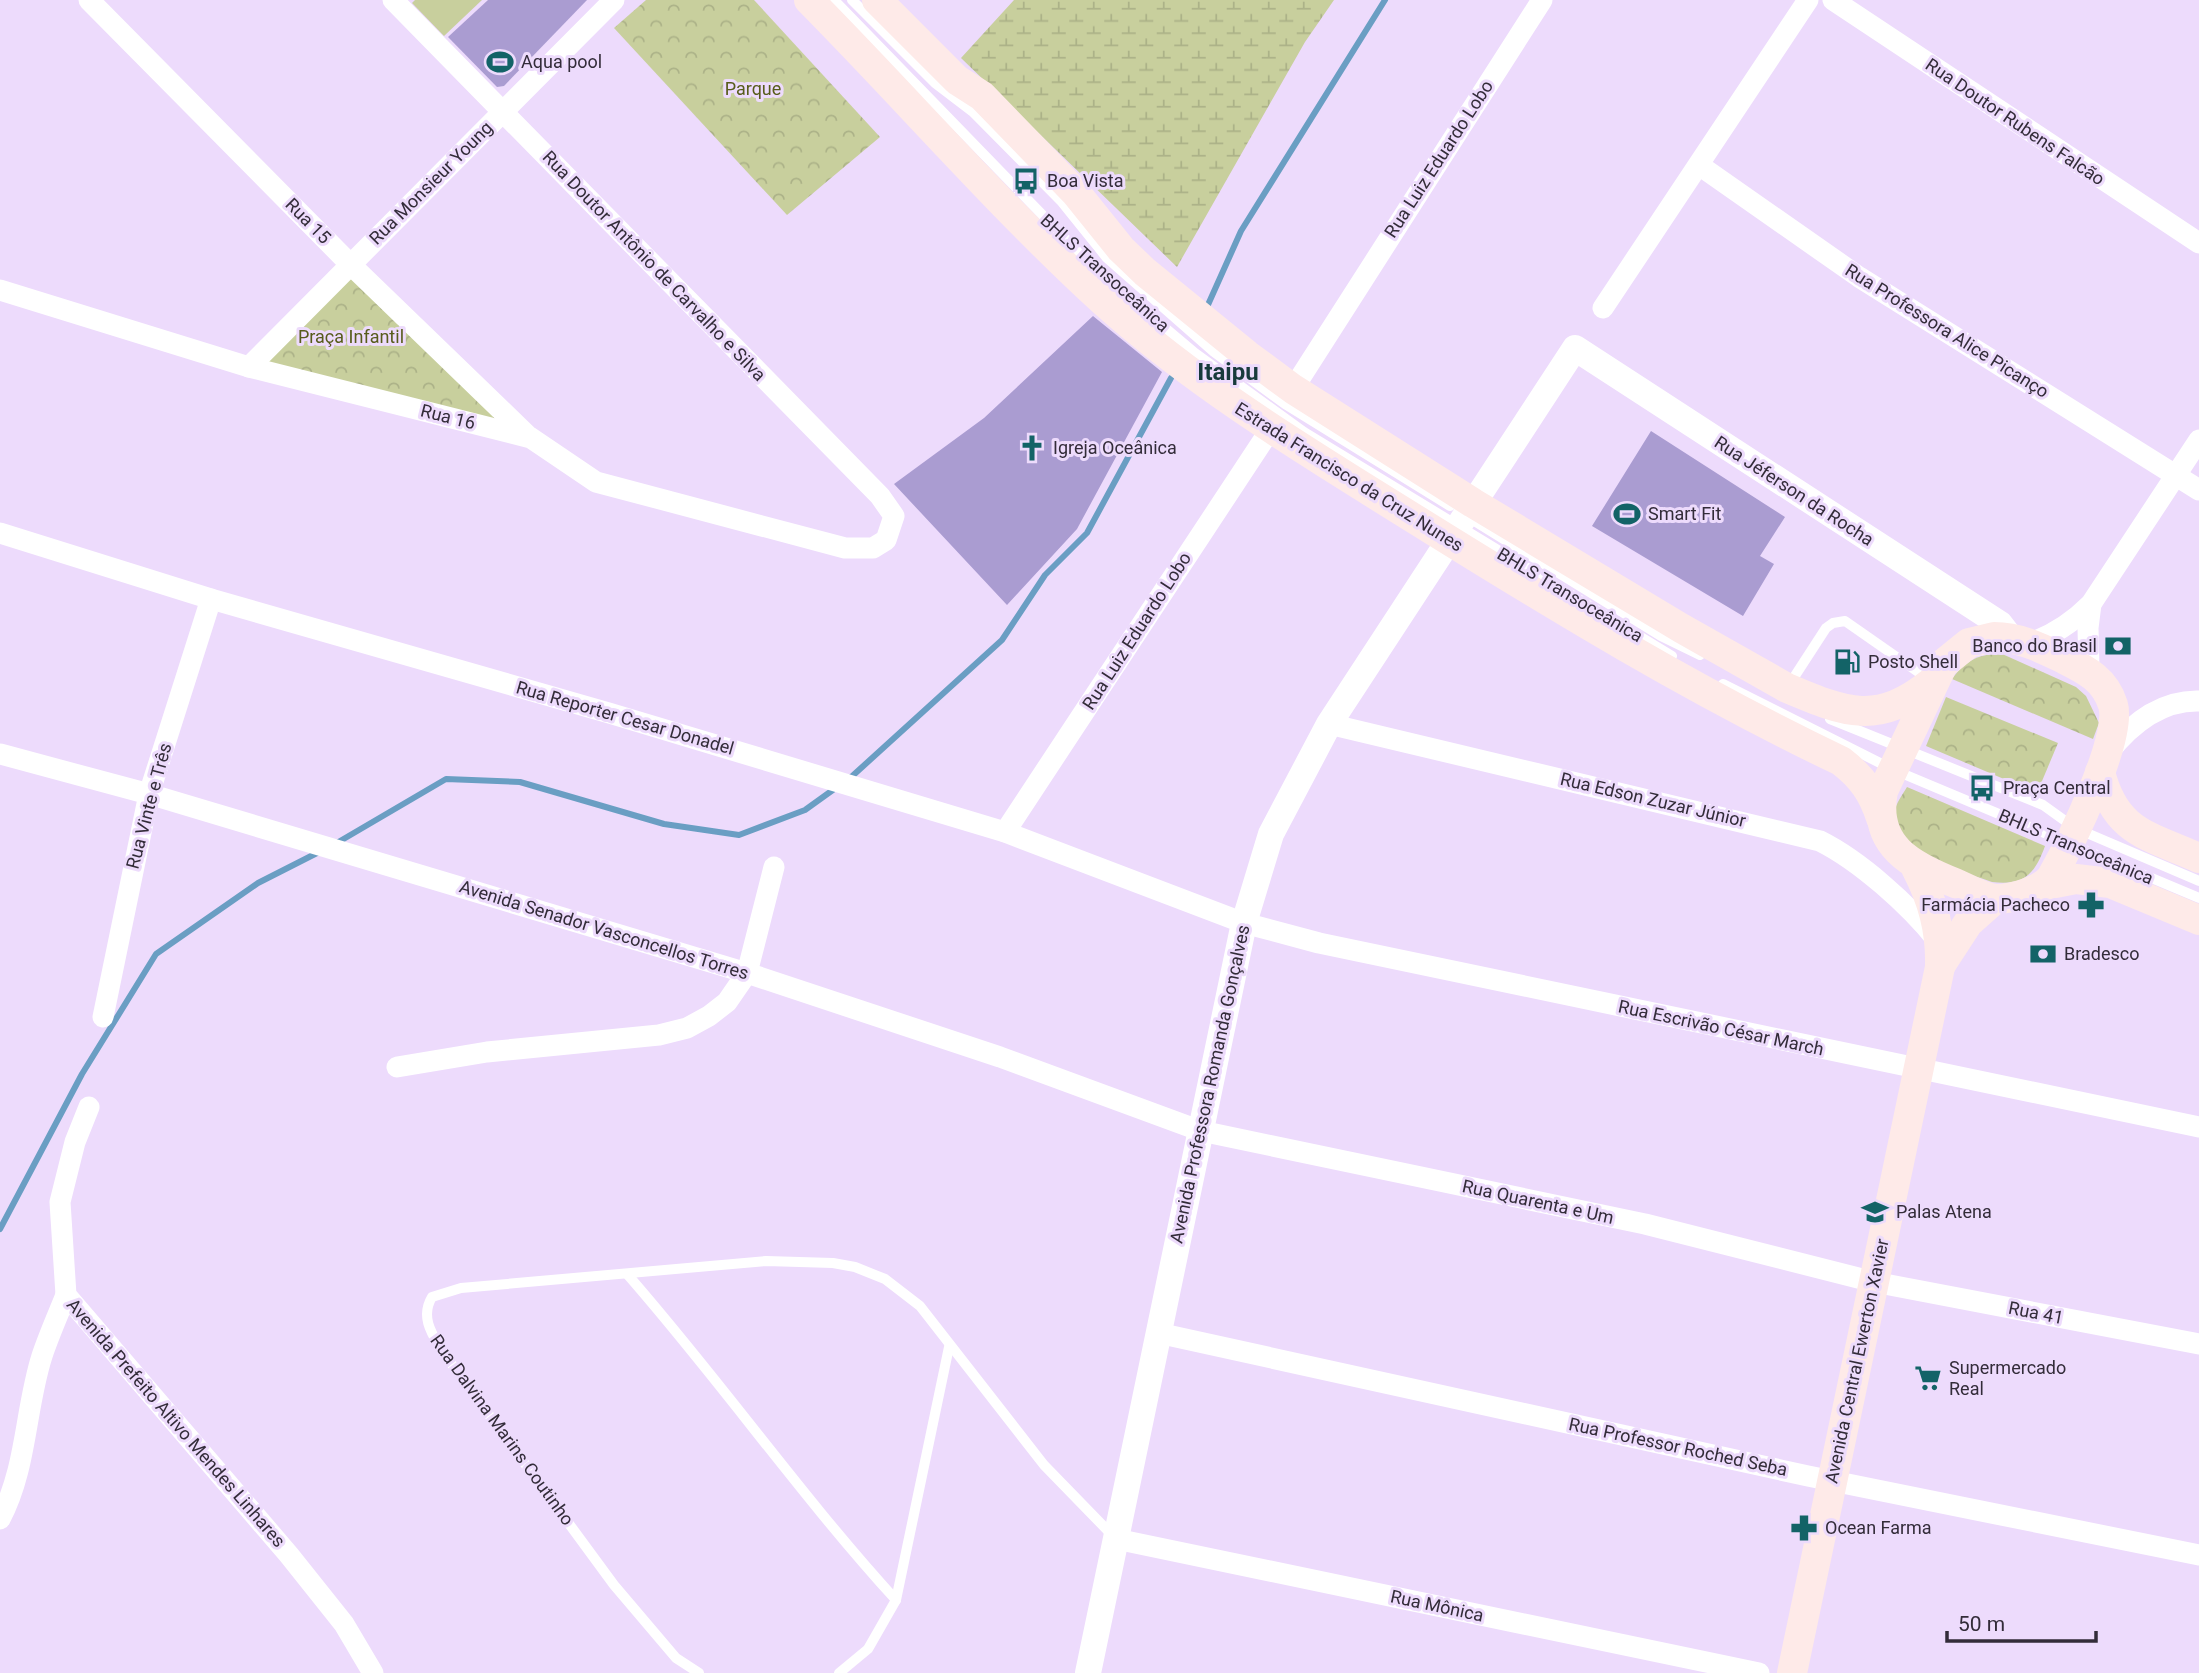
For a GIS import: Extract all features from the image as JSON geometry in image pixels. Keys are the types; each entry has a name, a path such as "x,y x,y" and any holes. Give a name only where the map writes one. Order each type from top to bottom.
{"main road":[{"name":"Estrada Francisco da Cruz Nunes","path":"809,0 956,155 1105,302 1224,398 1270,430 1681,628 1787,688 1829,706 1868,713 1894,708 1913,698 1932,682"},
{"name":"Estrada Francisco da Cruz Nunes","path":"877,0 957,80 982,96 1076,193 1121,249 1144,272 1461,521 1668,673 1841,761 1858,774 1870,790 1889,838 1916,868"},
{"path":"1881,818 1883,791 1932,682 1943,664 1969,643 2020,640 2089,671 2102,682 2113,706 2114,728 2103,763 2072,835 2045,885"},
{"path":"2103,763 2115,812 2133,829 2199,858"},
{"path":"1916,868 1995,899 2076,879 2110,883 2199,920"},
{"name":"Avenida Central Ewerton Xavier","path":"1792,1673 1940,956 1936,915 1916,868"},
{"name":"Avenida Central Ewerton Xavier","path":"1940,956 1968,923 1995,899"}],"street":[{"name":"Rua 15","path":"89,0 350,264 531,438"},
{"name":"Rua Doutor Antônio de Carvalho e Silva","path":"393,0 880,496 894,516 886,540"},
{"name":"Rua Monsieur Young","path":"249,367 614,0"},
{"name":"Rua Luiz Eduardo Lobo","path":"1293,389 1542,0"},
{"path":"1603,308 1808,0"},
{"name":"Rua Doutor Rubens Falcão","path":"1833,0 2199,243"},
{"name":"Rua Professora Alice Picanço","path":"1699,165 1859,277 2199,491"},
{"name":"Rua 16","path":"0,290 249,367 531,438 596,482 845,548 873,548 886,540"},
{"name":"Avenida Professora Romanda Gonçalves","path":"1088,1673 1244,923 1271,834 1329,724 1575,348"},
{"name":"Rua Jéferson da Rocha","path":"1575,348 2000,624 2020,640"},
{"name":"Rua Luiz Eduardo Lobo","path":"1005,832 1270,430"},
{"path":"2020,640 2048,637 2077,618 2091,604 2199,440"},
{"name":"Rua Reporter Cesar Donadel","path":"0,533 211,599 1005,832 1244,923"},
{"name":"Rua Vinte e Três","path":"103,1017 149,794 211,599"},
{"path":"2089,671 2088,628 2091,604"},
{"path":"2103,763 2120,737 2155,710 2180,701 2199,701"},
{"name":"Rua Edson Zuzar Júnior","path":"1329,724 1820,841 1842,854 1903,905 1940,956"},
{"name":"Avenida Senador Vasconcellos Torres","path":"0,754 149,794 747,973 1000,1057 1200,1131"},
{"path":"397,1067 486,1052 659,1035 687,1028 727,1002 747,973 774,867"},
{"name":"Rua Escrivão César March","path":"1244,923 1319,943 2199,1128"},
{"name":"Avenida Prefeito Altivo Mendes Linhares","path":"89,1107 72,1152 60,1202 66,1295 289,1555 344,1624 373,1673"},
{"name":"Rua Quarenta e Um","path":"1200,1131 1645,1224 1874,1282"},
{"name":"Rua 41","path":"1874,1282 2199,1343"},
{"path":"0,1519 9,1503 22,1456 42,1356 66,1295"},
{"name":"Rua Professor Roched Seba","path":"1158,1332 1832,1480 2199,1555"},
{"name":"Rua Mônica","path":"1116,1539 1759,1673"}],"lane":[{"name":"BHLS Transoceânica","path":"834,0 1056,230 1135,304 1263,405 1661,636 1709,659"},
{"name":"BHLS Transoceânica","path":"852,0 935,83 988,126 1062,202 1107,258 1214,352 1285,404 1461,521 1679,660"},
{"path":"1787,688 1825,628 1833,622 1845,621 1932,682"},
{"name":"BHLS Transoceânica","path":"1732,671 1824,716 1899,759 2043,805 2072,835 2199,881"},
{"name":"BHLS Transoceânica","path":"1714,680 2072,835 2199,898"},
{"name":"Rua Dalvina Marins Coutinho","path":"699,1673 676,1658 614,1585 442,1351 429,1329 426,1315 432,1297 441,1292 766,1261 833,1263 855,1267 885,1279 920,1306 1066,1490 1116,1539"},
{"path":"627,1274 694,1352 835,1533 896,1600"},
{"path":"839,1673 868,1649 896,1600 950,1347"}],"green space":[{"path":"415,0 482,0 444,36 412,3"},
{"name":"Parque","path":"646,0 754,0 880,137 787,215 614,28"},
{"path":"1014,0 1334,0 1305,42 1177,267 961,58"},
{"name":"Praça Infantil","path":"350,273 504,426 261,361"},
{"path":"2000,653 2076,687 2086,696 2099,723 2093,739 1952,679 1972,660"},
{"path":"1946,697 2058,743 2037,793 1926,746"},
{"path":"1907,787 2045,846 2037,864 2020,880 1992,882 1946,866 1916,851 1905,841 1898,828 1895,812"}],"building":[{"name":"Aqua pool","path":"488,0 587,0 504,86 497,87 448,37"},
{"name":"Igreja Oceânica","path":"1093,316 1162,372 1077,529 1007,605 894,484 984,418"},
{"path":"1651,431 1785,517 1760,556 1774,564 1743,616 1592,526"}],"waterway":[{"path":"1207,307 1241,231 1385,0"},
{"path":"849,779 1002,640 1045,575 1087,533 1171,378"},
{"path":"335,844 446,779 520,782 664,824 739,835 805,810 837,787"},
{"path":"0,1229 82,1074 156,954 258,883 319,852"}],"place":[{"name":"Aqua pool","path":"500,62"},
{"name":"Boa Vista","path":"1026,181"},
{"name":"Igreja Oceânica","path":"1032,448"},
{"name":"Smart Fit","path":"1627,514"},
{"name":"Banco do Brasil","path":"2118,646"},
{"name":"Posto Shell","path":"1847,662"},
{"name":"Praça Central","path":"1982,788"},
{"name":"Farmácia Pacheco","path":"2091,905"},
{"name":"Bradesco","path":"2043,954"},
{"name":"Palas Atena","path":"1875,1212"},
{"name":"Supermercado Real","path":"1928,1378"},
{"name":"Ocean Farma","path":"1804,1528"}],"district":[{"name":"Itaipu","path":"1228,372"}]}
